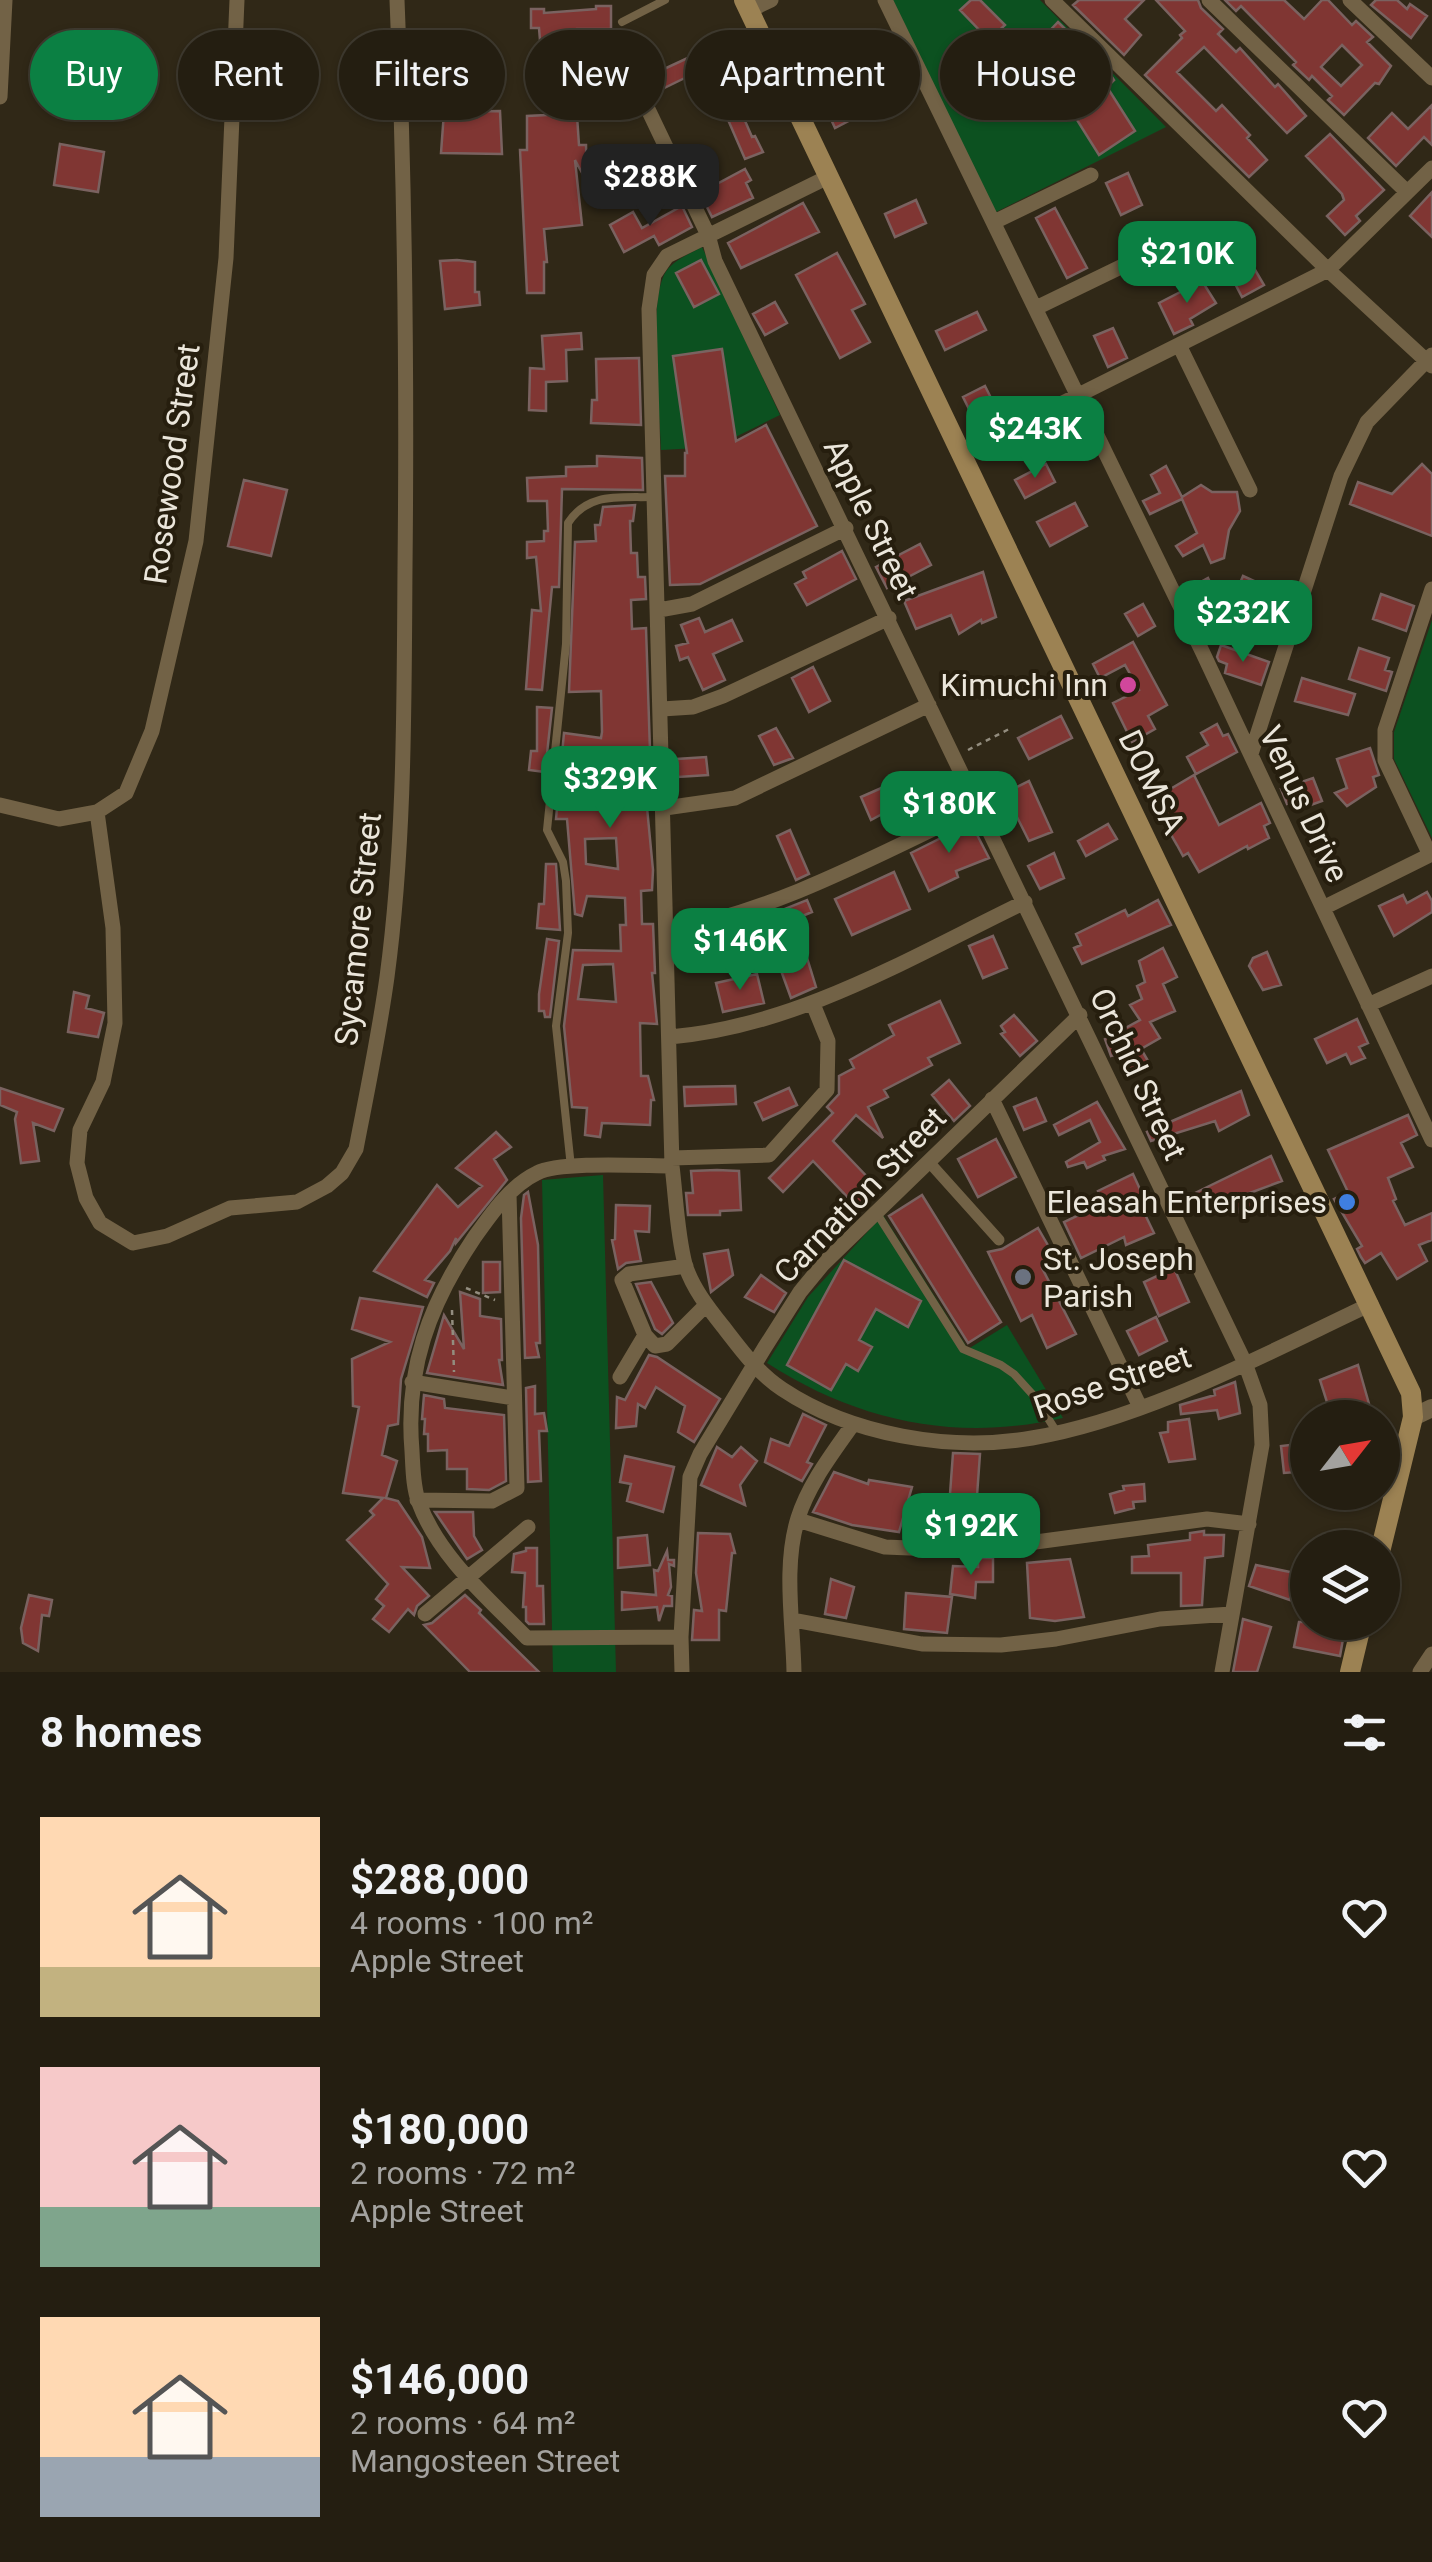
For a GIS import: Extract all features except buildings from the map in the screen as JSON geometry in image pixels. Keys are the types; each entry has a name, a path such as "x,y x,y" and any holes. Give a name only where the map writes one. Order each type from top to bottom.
{"main road":[{"name":"DOMSA","path":"747,5 1422,1412 1386,1530"},
{"path":"1350,1672 1358,1640"}],"street":[{"path":"0,97 5,0"},
{"name":"Rosewood Street","path":"97,812 126,793 152,731 196,541 226,258 236,0"},
{"name":"Sycamore Street","path":"97,812 112,928 114,1022 103,1082 80,1130 77,1163 86,1198 100,1223 133,1243 167,1236 230,1208 297,1202 327,1186 342,1173 356,1149 387,977 394,886 404,714 406,484 403,147 397,0"},
{"path":"747,5 771,0"},
{"name":"Venus Drive","path":"886,0 1252,754 1432,1140"},
{"path":"1052,0 1328,270 1430,360 1367,422 1341,476 1252,754"},
{"path":"1209,0 1407,192"},
{"path":"1350,0 1432,78"},
{"name":"Apple Street","path":"653,120 708,235 716,261 1052,957"},
{"path":"612,165 626,166 667,149"},
{"path":"963,454 1328,270 1432,168"},
{"path":"994,222 1091,175"},
{"name":"Rose Street","path":"830,176 667,256 654,275 649,310 672,1162 686,1266 711,1311 754,1366 782,1389 853,1424 956,1443 1028,1439 1140,1406 1245,1363 1371,1304"},
{"path":"1036,308 1133,261"},
{"path":"1179,345 1250,490"},
{"path":"659,610 692,604 846,528"},
{"path":"1323,908 1431,854 1385,760 1386,730 1432,588"},
{"path":"662,709 693,708 723,696 888,618"},
{"path":"665,808 734,798 930,705"},
{"path":"0,805 60,819 97,812"},
{"path":"668,931 718,921 776,902 979,807"},
{"path":"670,1037 718,1033 813,1004 1025,902"},
{"name":"Orchid Street","path":"1052,957 1245,1363 1260,1405 1262,1445 1222,1672"},
{"path":"1368,1006 1432,976"},
{"path":"680,1637 527,1638 437,1542 417,1500 410,1435 412,1382 420,1346 446,1279 508,1194 539,1171 768,1155 828,1090 828,1041 813,1004"},
{"name":"Carnation Street","path":"682,1672 680,1637 690,1477 700,1454 800,1292 876,1212 1080,1016"},
{"path":"992,1099 1140,1406"},
{"path":"929,1162 998,1240"},
{"path":"417,1500 492,1501 517,1488 508,1194"},
{"path":"686,1266 629,1274 622,1280 644,1335 655,1346 668,1344 711,1311"},
{"path":"620,1377 644,1335"},
{"path":"412,1382 513,1398"},
{"path":"794,1672 790,1567 798,1520 817,1478 853,1424"},
{"path":"798,1520 885,1547 934,1549 1006,1546 1207,1520 1249,1524"},
{"path":"425,1614 528,1526"},
{"path":"793,1620 922,1644 1001,1645 1160,1620 1231,1614"},
{"path":"1420,1672 1432,1654"}],"lane":[{"path":"622,22 665,0"},
{"path":"570,1167 556,1026 568,933 566,880 563,862 547,830 564,679 568,523 578,507 605,498 655,497"},
{"path":"876,1212 963,1348 1014,1374 1034,1396 1057,1433"}],"path":[{"path":"955,758 1012,728"},
{"path":"446,1279 490,1299 511,1300"},
{"path":"446,1279 452,1292 454,1389"}],"green space":[{"path":"893,0 1040,0 1070,30 940,30 940,99 920,57 920,30 907,30"},
{"path":"1111,72 1166,127 994,213 950,120 1111,120"},
{"path":"702,247 780,415 715,447 661,450 656,359 659,291 671,265"},
{"path":"1432,620 1432,838 1394,759 1394,732"},
{"path":"603,1175 616,1672 553,1672 542,1180"},
{"path":"883,1215 968,1349 1007,1325 1063,1418 985,1428 909,1422 837,1400 767,1363 808,1297"}],"place":[{"name":"Kimuchi Inn","path":"1128,685"},
{"name":"Eleasah Enterprises","path":"1347,1202"},
{"name":"St. Joseph Parish","path":"1023,1277"}]}
